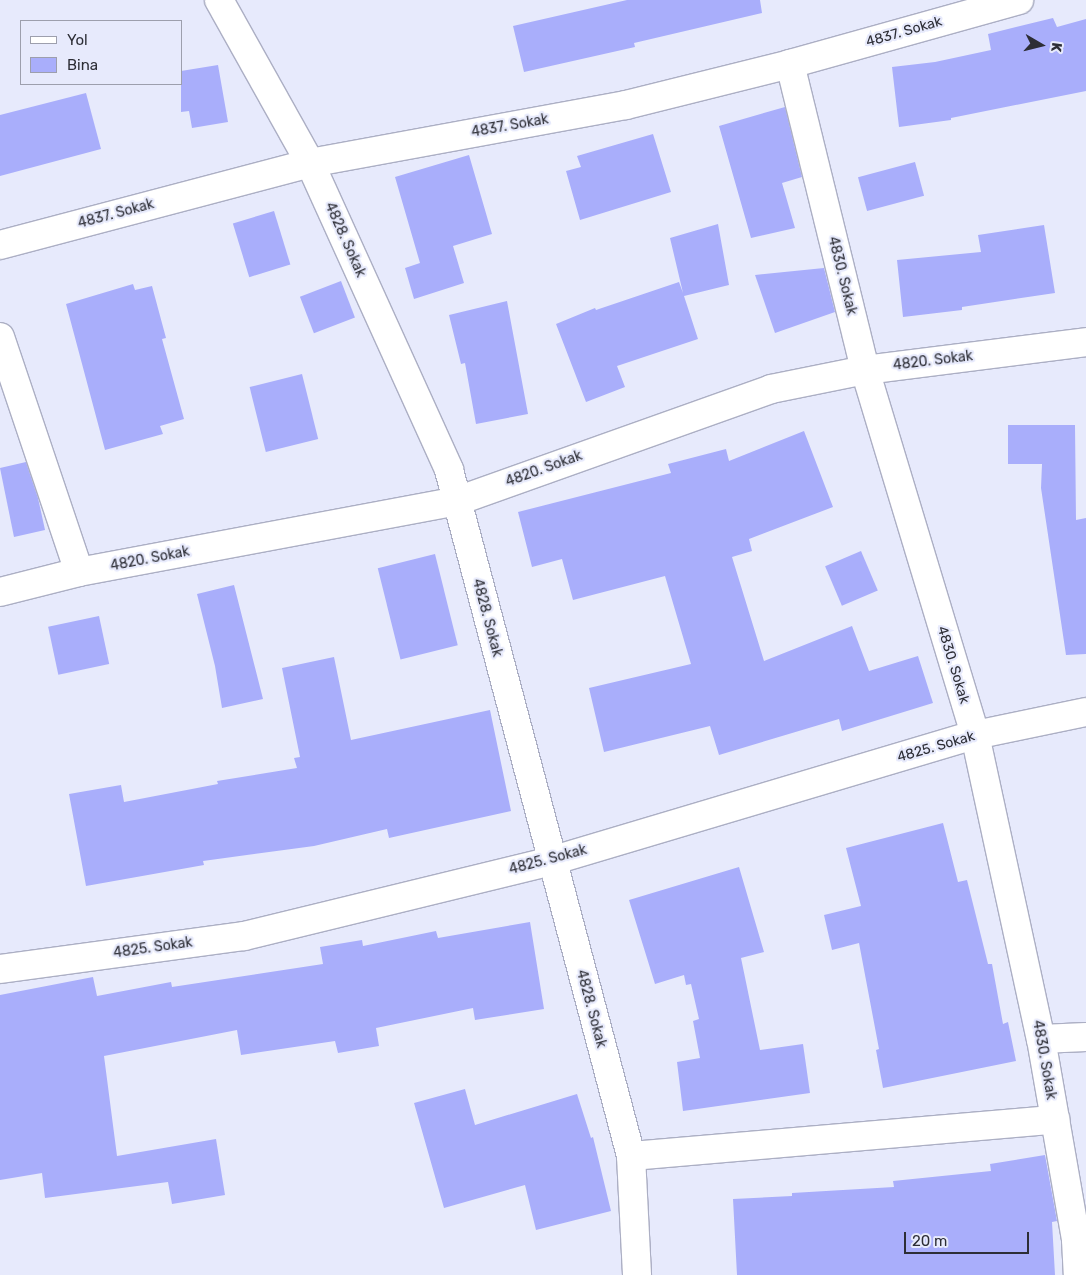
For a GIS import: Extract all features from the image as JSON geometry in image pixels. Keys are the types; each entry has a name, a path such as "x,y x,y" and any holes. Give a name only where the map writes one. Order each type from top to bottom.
{"street":[{"name":"4828. Sokak","path":"219,0 310,163 449,470 551,861 631,1156 637,1275"},
{"name":"4837. Sokak","path":"0,245 310,163 626,105 790,64 1015,0"},
{"name":"4830. Sokak","path":"790,64 865,370 975,735 1041,1039 1076,1240 1078,1275"},
{"path":"0,337 79,572"},
{"name":"4820. Sokak","path":"0,592 79,572 457,502 771,389 865,370 1086,342"},
{"name":"4825. Sokak","path":"0,969 244,936 551,861 975,735 1086,712"},
{"path":"1041,1039 1086,1037"},
{"path":"631,1156 1054,1120"}],"building":[{"path":"627,0 760,0 762,13 634,43 635,47 524,72 513,26"},
{"path":"1053,18 1057,27 1086,19 1086,91 951,118 951,120 899,127 892,67 935,62 991,50 988,34"},
{"path":"218,65 228,122 192,128 189,111 181,112 182,71"},
{"path":"86,93 101,149 0,176 0,115"},
{"path":"785,107 802,177 782,183 795,228 751,238 719,126"},
{"path":"653,134 671,192 580,220 566,171 581,167 577,156"},
{"path":"469,155 492,234 453,246 464,283 414,299 405,268 420,263 395,177"},
{"path":"915,162 924,196 867,211 858,177"},
{"path":"274,211 290,265 249,277 233,224"},
{"path":"718,224 729,285 684,296 698,339 617,366 625,387 586,402 556,324 595,308 596,310 679,282 683,293 670,238"},
{"path":"1044,225 1055,293 962,307 962,310 903,317 897,260 981,252 978,235"},
{"path":"824,268 835,312 775,333 755,275"},
{"path":"341,281 355,317 314,333 300,297"},
{"path":"133,284 135,290 152,286 166,338 162,339 184,419 160,426 163,434 105,450 66,304"},
{"path":"507,301 528,414 476,424 465,363 461,364 449,315"},
{"path":"302,374 318,439 266,452 250,387"},
{"path":"1008,425 1075,425 1076,520 1086,518 1086,654 1066,655 1041,488 1042,464 1008,464"},
{"path":"804,431 833,507 749,539 752,551 732,557 764,661 852,626 869,671 918,656 933,703 842,731 839,719 719,755 710,726 604,752 589,688 691,664 665,576 573,600 562,559 532,567 518,512 671,473 668,464 726,449 729,461"},
{"path":"26,462 38,498 45,530 14,537 0,468"},
{"path":"861,551 878,591 842,606 825,566"},
{"path":"435,554 458,645 400,659 378,568"},
{"path":"234,585 263,699 222,708 215,666 197,594"},
{"path":"99,616 109,664 58,675 48,627"},
{"path":"334,657 351,740 490,710 511,811 389,838 387,829 314,846 203,861 204,865 86,886 69,794 121,785 124,802 218,784 217,781 297,768 294,758 300,757 282,668"},
{"path":"943,823 958,882 967,880 988,964 992,964 1003,1024 1008,1022 1016,1061 883,1088 876,1050 879,1049 859,943 832,950 824,915 861,906 846,848"},
{"path":"739,867 764,952 741,958 760,1050 803,1044 810,1093 683,1111 677,1062 700,1058 693,1021 699,1019 691,984 686,985 684,975 655,984 629,900"},
{"path":"530,922 544,1009 475,1020 473,1008 376,1028 379,1046 338,1053 335,1041 241,1055 237,1030 104,1056 117,1156 216,1139 225,1195 172,1204 168,1182 45,1198 42,1173 0,1180 0,995 93,977 97,996 171,982 172,987 323,964 320,947 362,940 363,946 436,931 438,938"},
{"path":"465,1089 475,1125 577,1094 591,1138 593,1137 611,1211 536,1230 525,1185 444,1208 414,1103"},
{"path":"1045,1155 1057,1221 1052,1222 1055,1275 737,1275 733,1199 792,1196 792,1193 894,1187 893,1181 991,1171 990,1164"}]}
